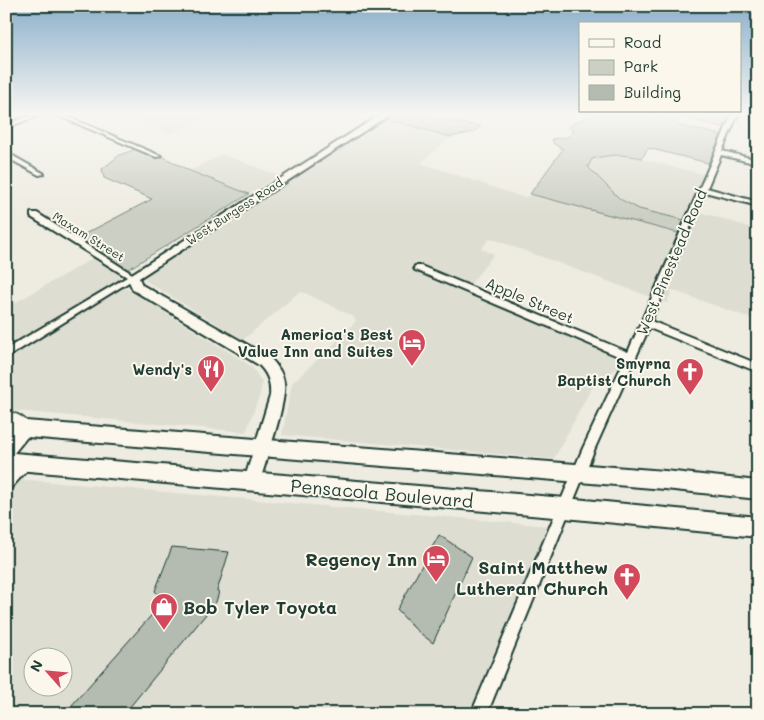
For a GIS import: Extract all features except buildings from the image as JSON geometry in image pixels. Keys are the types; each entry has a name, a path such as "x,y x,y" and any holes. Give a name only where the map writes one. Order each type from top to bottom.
{"main road":[{"name":"West Burgess Road","path":"132,277 334,148"},
{"path":"132,277 137,286 264,361 270,367 277,382 278,393 252,481"},
{"path":"11,433 108,436 758,490"},
{"name":"Pensacola Boulevard","path":"6,461 565,508 758,527"}],"street":[{"path":"138,148 158,156"},
{"name":"West Pinestead Road","path":"479,714 578,474 646,323 720,148"},
{"path":"718,152 758,162"},
{"path":"6,154 41,174"},
{"path":"702,189 758,204"},
{"name":"Maxam Street","path":"34,215 132,277"},
{"name":"Apple Street","path":"418,268 630,357"},
{"name":"West Burgess Road","path":"6,354 132,277"},
{"path":"646,323 758,368"},
{"path":"6,485 26,463"}],"shaded area":[{"path":"338,148 439,148 421,163 525,198 530,194 678,233 651,297 490,238 481,249 494,254 469,286 417,265 413,268 624,358 621,365 591,389 554,459 282,435 292,383 356,321 354,317 303,292 298,293 243,340 146,281 145,276 153,267"},
{"path":"222,154 279,176 249,194 190,171"},
{"path":"621,154 703,174 684,220 639,209 620,199 588,168 592,159"},
{"path":"697,211 758,230 758,321 672,290 667,303 660,301 686,235 690,236 694,223 692,222"},
{"path":"95,257 121,274 119,276 120,281 6,351 6,308"},
{"path":"123,286 251,366 262,382 260,394 246,432 6,410 6,358"},
{"path":"18,479 549,526 470,714 6,714 6,491"}],"green space":[{"path":"560,148 715,148 708,163 648,148 642,158 623,155 605,156 592,159 588,167 620,199 639,209 684,220 678,233 530,194 563,149"},
{"path":"136,149 158,158 162,156 190,171 249,194 127,270 77,238 152,199 104,178 102,169 120,155"}],"place":[{"name":"America's Best Value Inn and Suites","path":"412,367"},
{"name":"Wendy's","path":"211,393"},
{"name":"Smyrna Baptist Church","path":"690,396"},
{"name":"Regency Inn","path":"436,583"},
{"name":"Saint Matthew Lutheran Church","path":"627,601"},
{"name":"Bob Tyler Toyota","path":"164,631"}]}
